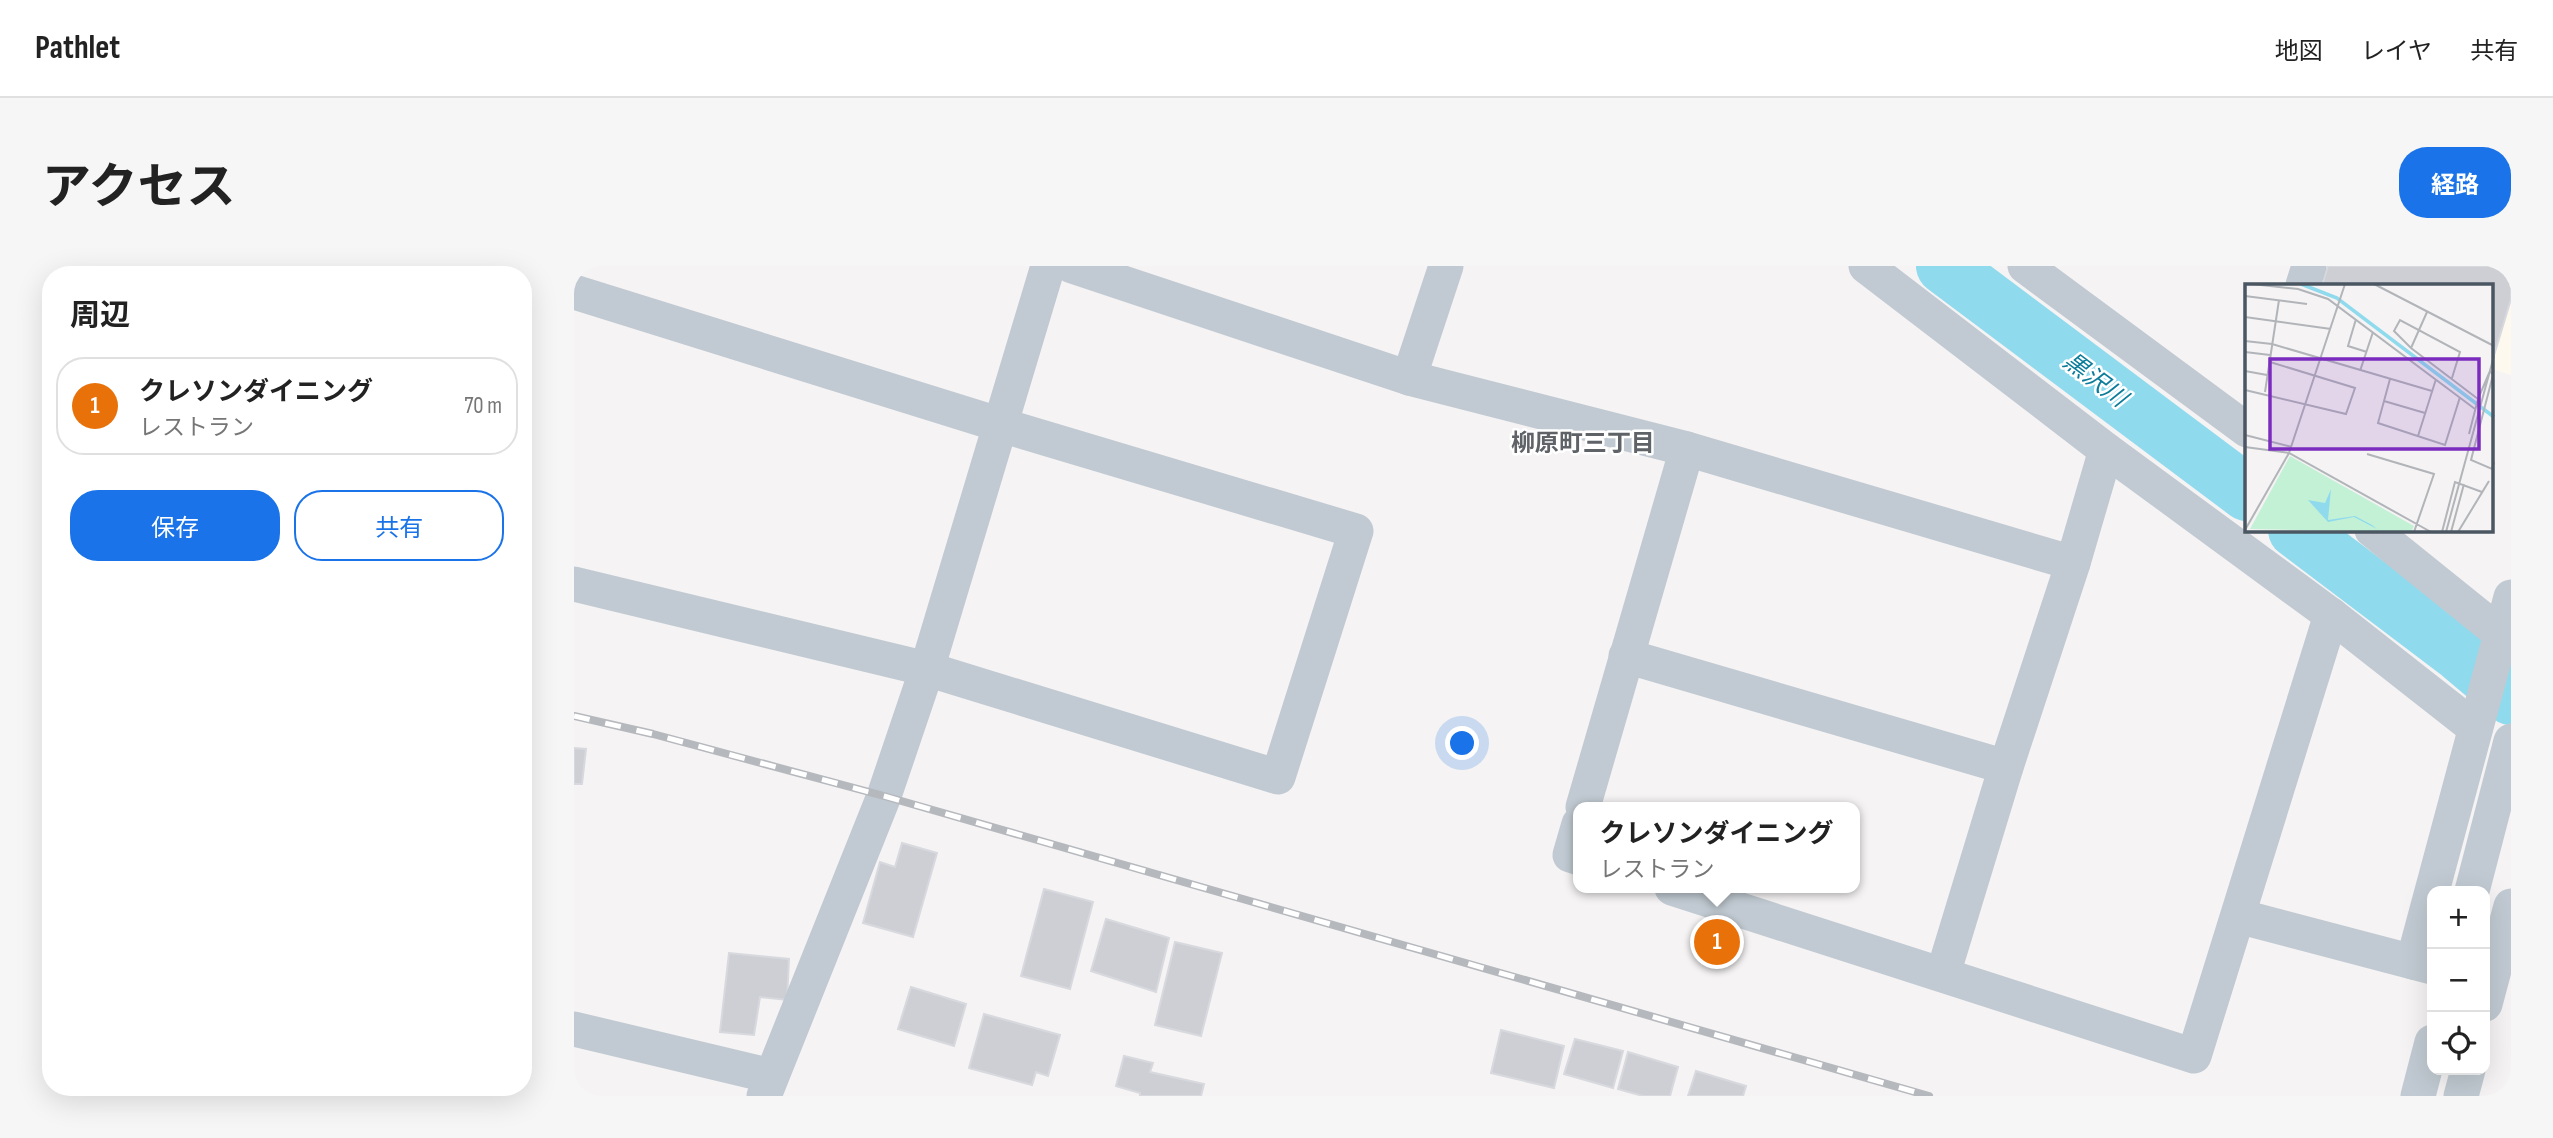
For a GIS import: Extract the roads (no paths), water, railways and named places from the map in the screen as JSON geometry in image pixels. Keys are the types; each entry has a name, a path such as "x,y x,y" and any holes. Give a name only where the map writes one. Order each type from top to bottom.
{"street":[{"path":"574,1029 767,1086 884,796 927,669 1048,266"},
{"path":"1072,266 1409,378 1687,449 2073,563"},
{"path":"1409,378 1446,266"},
{"path":"1866,266 2106,450 2331,615 2475,729"},
{"path":"2025,266 2245,429"},
{"path":"2303,284 2309,266"},
{"path":"574,292 1001,425 1356,531 1278,777 927,669 574,584"},
{"path":"1585,802 1687,449"},
{"path":"1943,974 2106,450"},
{"path":"2374,532 2501,634"},
{"path":"2238,916 2423,964 2475,729 2511,597"},
{"path":"1688,893 2194,1056 2331,615"},
{"path":"1626,656 2006,767"},
{"path":"2473,886 2511,741"},
{"path":"2490,978 2511,905"},
{"path":"2418,1096 2427,1061"},
{"path":"2461,1096 2467,1075"}],"waterway":[{"name":"黒沢川","path":"1944,266 2245,492"},
{"name":"黒沢川","path":"2299,532 2460,654 2511,697"}],"railway":[{"path":"574,716 653,734 884,796 1929,1096"}],"place":[{"name":"クレソンダイニング","path":"1717,942"}],"district":[{"name":"柳原町三丁目","path":"1583,443"}]}
